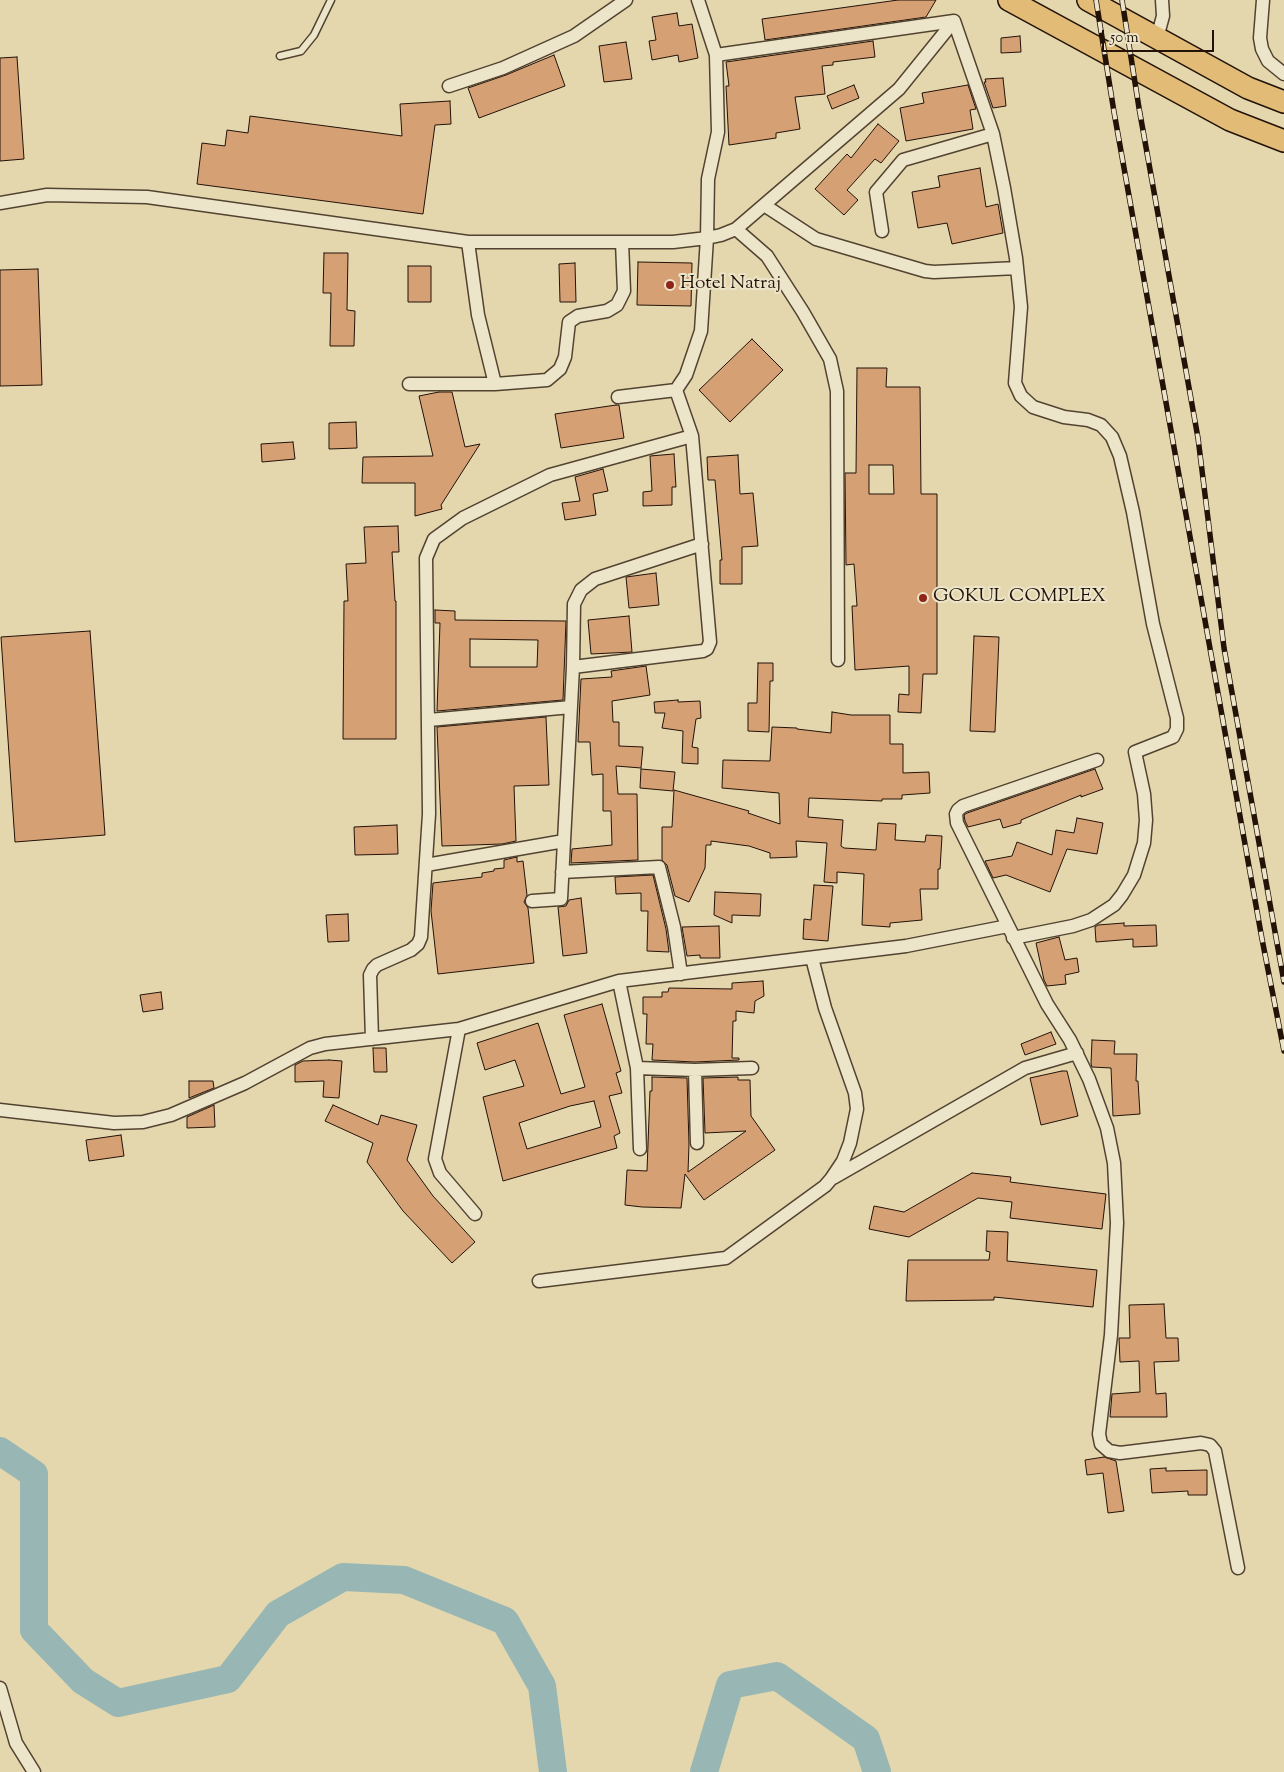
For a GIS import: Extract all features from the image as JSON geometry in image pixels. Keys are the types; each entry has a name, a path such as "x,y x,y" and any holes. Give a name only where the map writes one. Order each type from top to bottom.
{"highway":[{"path":"1009,0 1230,120 1284,141"},
{"path":"1088,0 1248,88 1284,102"}],"street":[{"path":"449,86 503,68 574,36 626,0"},
{"path":"618,397 676,390 686,375 701,331 707,238 708,179 718,132 716,55 698,0"},
{"path":"1158,38 1163,16 1162,0"},
{"path":"1263,0 1260,38 1262,49 1268,61 1284,74"},
{"path":"716,55 954,21"},
{"path":"0,1110 114,1123 143,1122 171,1115 245,1083 310,1048 325,1044 459,1029 619,981 1011,932 1073,926 1091,920 1114,905 1134,875 1144,844 1146,820 1144,794 1135,752 1173,737 1177,729 1177,718 1153,624 1120,456 1112,437 1101,425 1088,420 1064,417 1033,407 1021,396 1015,383 1021,307 1017,268 1004,188 993,134 954,21"},
{"path":"0,203 46,196 147,198 468,242 673,242 707,238 736,229 899,88 954,21"},
{"path":"882,231 876,192 902,160 993,134"},
{"path":"764,205 816,239 925,270 934,272 1017,268"},
{"path":"736,229 767,256 830,358 837,391 838,660"},
{"path":"468,242 478,315 495,384"},
{"path":"409,384 495,384 547,380 560,369 564,358 569,322 578,316 607,311 617,305 624,291 622,242"},
{"path":"573,667 703,651 710,642 692,436 676,390"},
{"path":"372,1039 370,976 372,969 411,950 418,944 421,937 429,814 426,558 434,539 463,518 550,475 692,436"},
{"path":"532,901 561,899 573,667 574,604 581,590 595,579 702,544"},
{"path":"428,720 571,707"},
{"path":"1098,760 963,806 956,814 957,823 1047,1004 1077,1053 1107,1128 1114,1163 1117,1223 1111,1335 1099,1434 1101,1444 1109,1451 1120,1453 1201,1443 1210,1445 1215,1451 1238,1568"},
{"path":"426,865 564,840"},
{"path":"562,872 659,867 674,927 681,974"},
{"path":"539,1281 726,1258 825,1186 831,1179 843,1161 850,1143 857,1109 856,1093 824,1008 812,958"},
{"path":"619,981 637,1068 640,1150"},
{"path":"459,1029 435,1159 440,1174 475,1214"},
{"path":"831,1179 1025,1068 1077,1053"},
{"path":"637,1068 695,1070 752,1068"},
{"path":"695,1070 697,1143"},
{"path":"0,1688 16,1743 34,1772"}],"lane":[{"path":"280,56 301,52 314,35 331,0"}],"building":[{"path":"898,0 936,0 926,17 765,40 762,19"},
{"path":"677,13 679,26 692,24 698,58 679,62 678,55 652,60 649,41 656,40 652,17"},
{"path":"1020,36 1021,52 1001,53 1001,38"},
{"path":"873,41 875,57 833,62 833,65 822,66 825,94 795,97 800,129 776,133 776,138 729,145 726,86 729,86 726,62"},
{"path":"626,42 632,79 604,82 599,46"},
{"path":"554,55 565,86 479,118 468,88"},
{"path":"17,57 24,159 0,161 0,58"},
{"path":"1003,78 1006,106 993,108 984,82 986,82 985,79"},
{"path":"854,85 859,98 832,109 827,96"},
{"path":"968,85 976,109 970,110 973,129 906,141 900,108 924,103 922,93"},
{"path":"450,101 451,124 435,125 423,214 197,184 202,143 225,146 227,130 248,133 250,116 402,136 400,104"},
{"path":"878,124 899,141 881,163 875,159 847,190 858,200 844,215 815,189 847,154 851,158"},
{"path":"980,168 986,207 998,204 1003,233 952,244 947,223 918,228 912,192 940,187 938,176"},
{"path":"324,253 348,253 347,310 355,311 354,346 330,346 331,293 323,293"},
{"path":"638,262 692,263 691,306 637,305"},
{"path":"575,263 576,302 560,302 559,264"},
{"path":"408,266 431,266 431,302 408,302"},
{"path":"38,269 42,385 0,386 0,270"},
{"path":"752,339 783,370 730,422 699,390"},
{"path":"857,368 887,368 886,387 920,387 921,494 937,494 937,674 923,674 921,713 898,712 899,694 909,695 909,666 855,670 852,606 857,606 854,564 846,565 845,473 856,473","holes":["869,465 893,465 894,494 869,494"]},
{"path":"439,392 452,392 465,447 480,444 441,505 442,509 415,516 415,483 362,483 363,457 433,456 419,396"},
{"path":"619,405 624,438 561,448 555,414"},
{"path":"356,422 357,448 329,449 329,423"},
{"path":"293,442 295,459 262,462 261,444"},
{"path":"674,454 676,487 672,487 672,505 643,506 643,492 652,491 650,456"},
{"path":"738,455 740,494 753,493 758,546 742,547 742,584 720,584 720,560 722,560 715,480 708,480 707,457"},
{"path":"603,469 608,491 593,494 596,515 565,520 562,503 580,501 575,477"},
{"path":"398,526 399,552 392,552 396,601 396,739 343,739 344,601 348,601 346,564 366,563 364,527"},
{"path":"656,573 659,605 629,608 626,577"},
{"path":"435,610 455,611 455,620 566,621 563,700 437,711 440,623 435,623","holes":["470,639 538,640 537,667 470,667"]},
{"path":"629,616 632,652 591,654 588,620"},
{"path":"90,631 105,835 15,842 1,637"},
{"path":"974,636 999,637 995,732 970,731"},
{"path":"758,663 773,663 773,681 770,681 769,732 748,731 748,703 757,703"},
{"path":"646,666 650,695 612,701 613,722 619,722 619,746 643,747 641,768 616,766 618,794 637,794 638,860 571,863 572,849 612,845 611,811 603,811 603,774 592,775 590,742 578,742 581,679 612,677 611,671"},
{"path":"678,700 678,702 700,701 701,718 696,719 692,747 698,748 698,764 682,763 683,731 662,728 665,713 655,713 654,702"},
{"path":"832,712 851,715 890,715 890,744 903,744 903,773 929,772 930,793 902,795 902,799 882,799 882,801 809,798 808,817 843,820 841,846 844,848 876,850 878,823 896,824 895,840 925,842 926,835 942,836 940,869 938,869 938,889 920,889 922,920 890,923 890,927 862,925 864,874 837,872 837,883 824,882 827,843 796,841 797,857 770,858 770,853 749,846 711,841 711,845 706,845 705,868 689,902 675,896 667,865 662,860 662,827 672,827 674,790 749,811 748,813 780,824 779,793 722,788 723,760 770,761 772,727 797,728 831,733"},
{"path":"546,717 549,785 514,786 516,841 502,844 442,846 437,727"},
{"path":"641,769 675,772 673,791 640,788"},
{"path":"1095,769 1103,789 1081,797 1081,795 1021,820 1021,823 1003,828 1000,819 968,827 965,821 964,815 967,813"},
{"path":"1077,818 1103,823 1097,854 1067,849 1050,892 1006,875 993,878 985,861 1012,856 1017,842 1052,855 1056,830 1074,833"},
{"path":"397,825 398,854 355,855 354,827"},
{"path":"517,857 517,862 523,861 527,895 524,902 528,908 534,963 438,974 431,911 433,883 482,877 482,873 504,868 504,860"},
{"path":"653,875 666,929 669,952 647,951 648,911 641,911 641,893 616,894 615,877"},
{"path":"814,885 833,886 828,941 803,939 804,919 811,920"},
{"path":"715,892 761,894 760,916 732,915 732,923 714,915"},
{"path":"581,898 587,953 563,956 558,907 566,906 569,900"},
{"path":"348,914 349,941 328,942 326,915"},
{"path":"1124,923 1124,926 1156,925 1157,946 1133,947 1133,939 1096,942 1095,927 1098,925"},
{"path":"719,926 720,958 700,958 700,955 687,956 682,927"},
{"path":"1059,937 1065,960 1077,958 1079,972 1065,975 1066,984 1047,986 1036,943"},
{"path":"763,981 764,996 755,1001 754,1013 736,1011 736,1021 733,1021 732,1058 739,1058 739,1060 695,1062 652,1060 653,1044 646,1044 647,1014 643,1014 643,997 662,997 662,992 668,992 669,988 732,989 732,983"},
{"path":"161,992 163,1009 143,1012 140,995"},
{"path":"602,1004 621,1071 616,1073 622,1093 609,1096 620,1133 614,1136 617,1148 503,1181 483,1097 524,1086 515,1060 485,1070 477,1043 538,1023 561,1094 585,1087 564,1015","holes":["594,1101 601,1127 527,1149 519,1123 570,1106"]},
{"path":"1051,1032 1056,1044 1025,1055 1021,1044"},
{"path":"1092,1040 1115,1041 1114,1054 1137,1054 1136,1081 1138,1081 1140,1114 1113,1116 1111,1068 1092,1067"},
{"path":"373,1048 386,1048 387,1072 374,1072"},
{"path":"303,1061 342,1061 339,1098 323,1097 324,1081 295,1082 295,1065"},
{"path":"1067,1071 1078,1116 1041,1125 1030,1078"},
{"path":"652,1077 687,1078 688,1172 746,1131 705,1133 703,1078 738,1077 738,1080 750,1080 751,1116 775,1150 704,1200 685,1174 681,1208 625,1205 627,1170 647,1171"},
{"path":"189,1081 213,1081 214,1088 189,1098"},
{"path":"214,1105 215,1127 187,1128 187,1117"},
{"path":"333,1105 378,1125 381,1115 417,1125 407,1160 433,1196 475,1242 452,1263 403,1211 367,1162 373,1143 325,1121"},
{"path":"121,1135 124,1156 89,1161 86,1140"},
{"path":"972,1173 1011,1177 1010,1182 1106,1194 1102,1229 1010,1218 1012,1202 978,1198 909,1237 869,1229 874,1206 904,1212"},
{"path":"987,1231 1008,1232 1007,1261 1097,1270 1093,1307 994,1297 994,1300 906,1301 908,1260 989,1260 990,1252 986,1251"},
{"path":"1164,1304 1166,1338 1178,1338 1179,1361 1154,1362 1156,1394 1166,1393 1167,1417 1110,1417 1112,1394 1140,1392 1139,1361 1120,1362 1119,1338 1130,1338 1129,1305"},
{"path":"1104,1457 1116,1461 1124,1511 1108,1513 1103,1473 1087,1475 1085,1460"},
{"path":"1166,1468 1166,1471 1207,1470 1207,1495 1188,1495 1188,1491 1152,1493 1150,1469"}],"waterway":[{"path":"0,1451 34,1474 34,1630 83,1681 118,1703 228,1679 278,1614 343,1577 404,1580 505,1621 542,1686 553,1772"},
{"path":"704,1772 730,1685 777,1676 866,1739 877,1772"}],"railway":[{"path":"1096,0 1114,112 1262,939 1284,1051"},
{"path":"1122,0 1139,108 1198,438 1224,648 1284,982"}],"place":[{"name":"Hotel Natraj","path":"670,285"},
{"name":"GOKUL COMPLEX","path":"923,598"}]}
